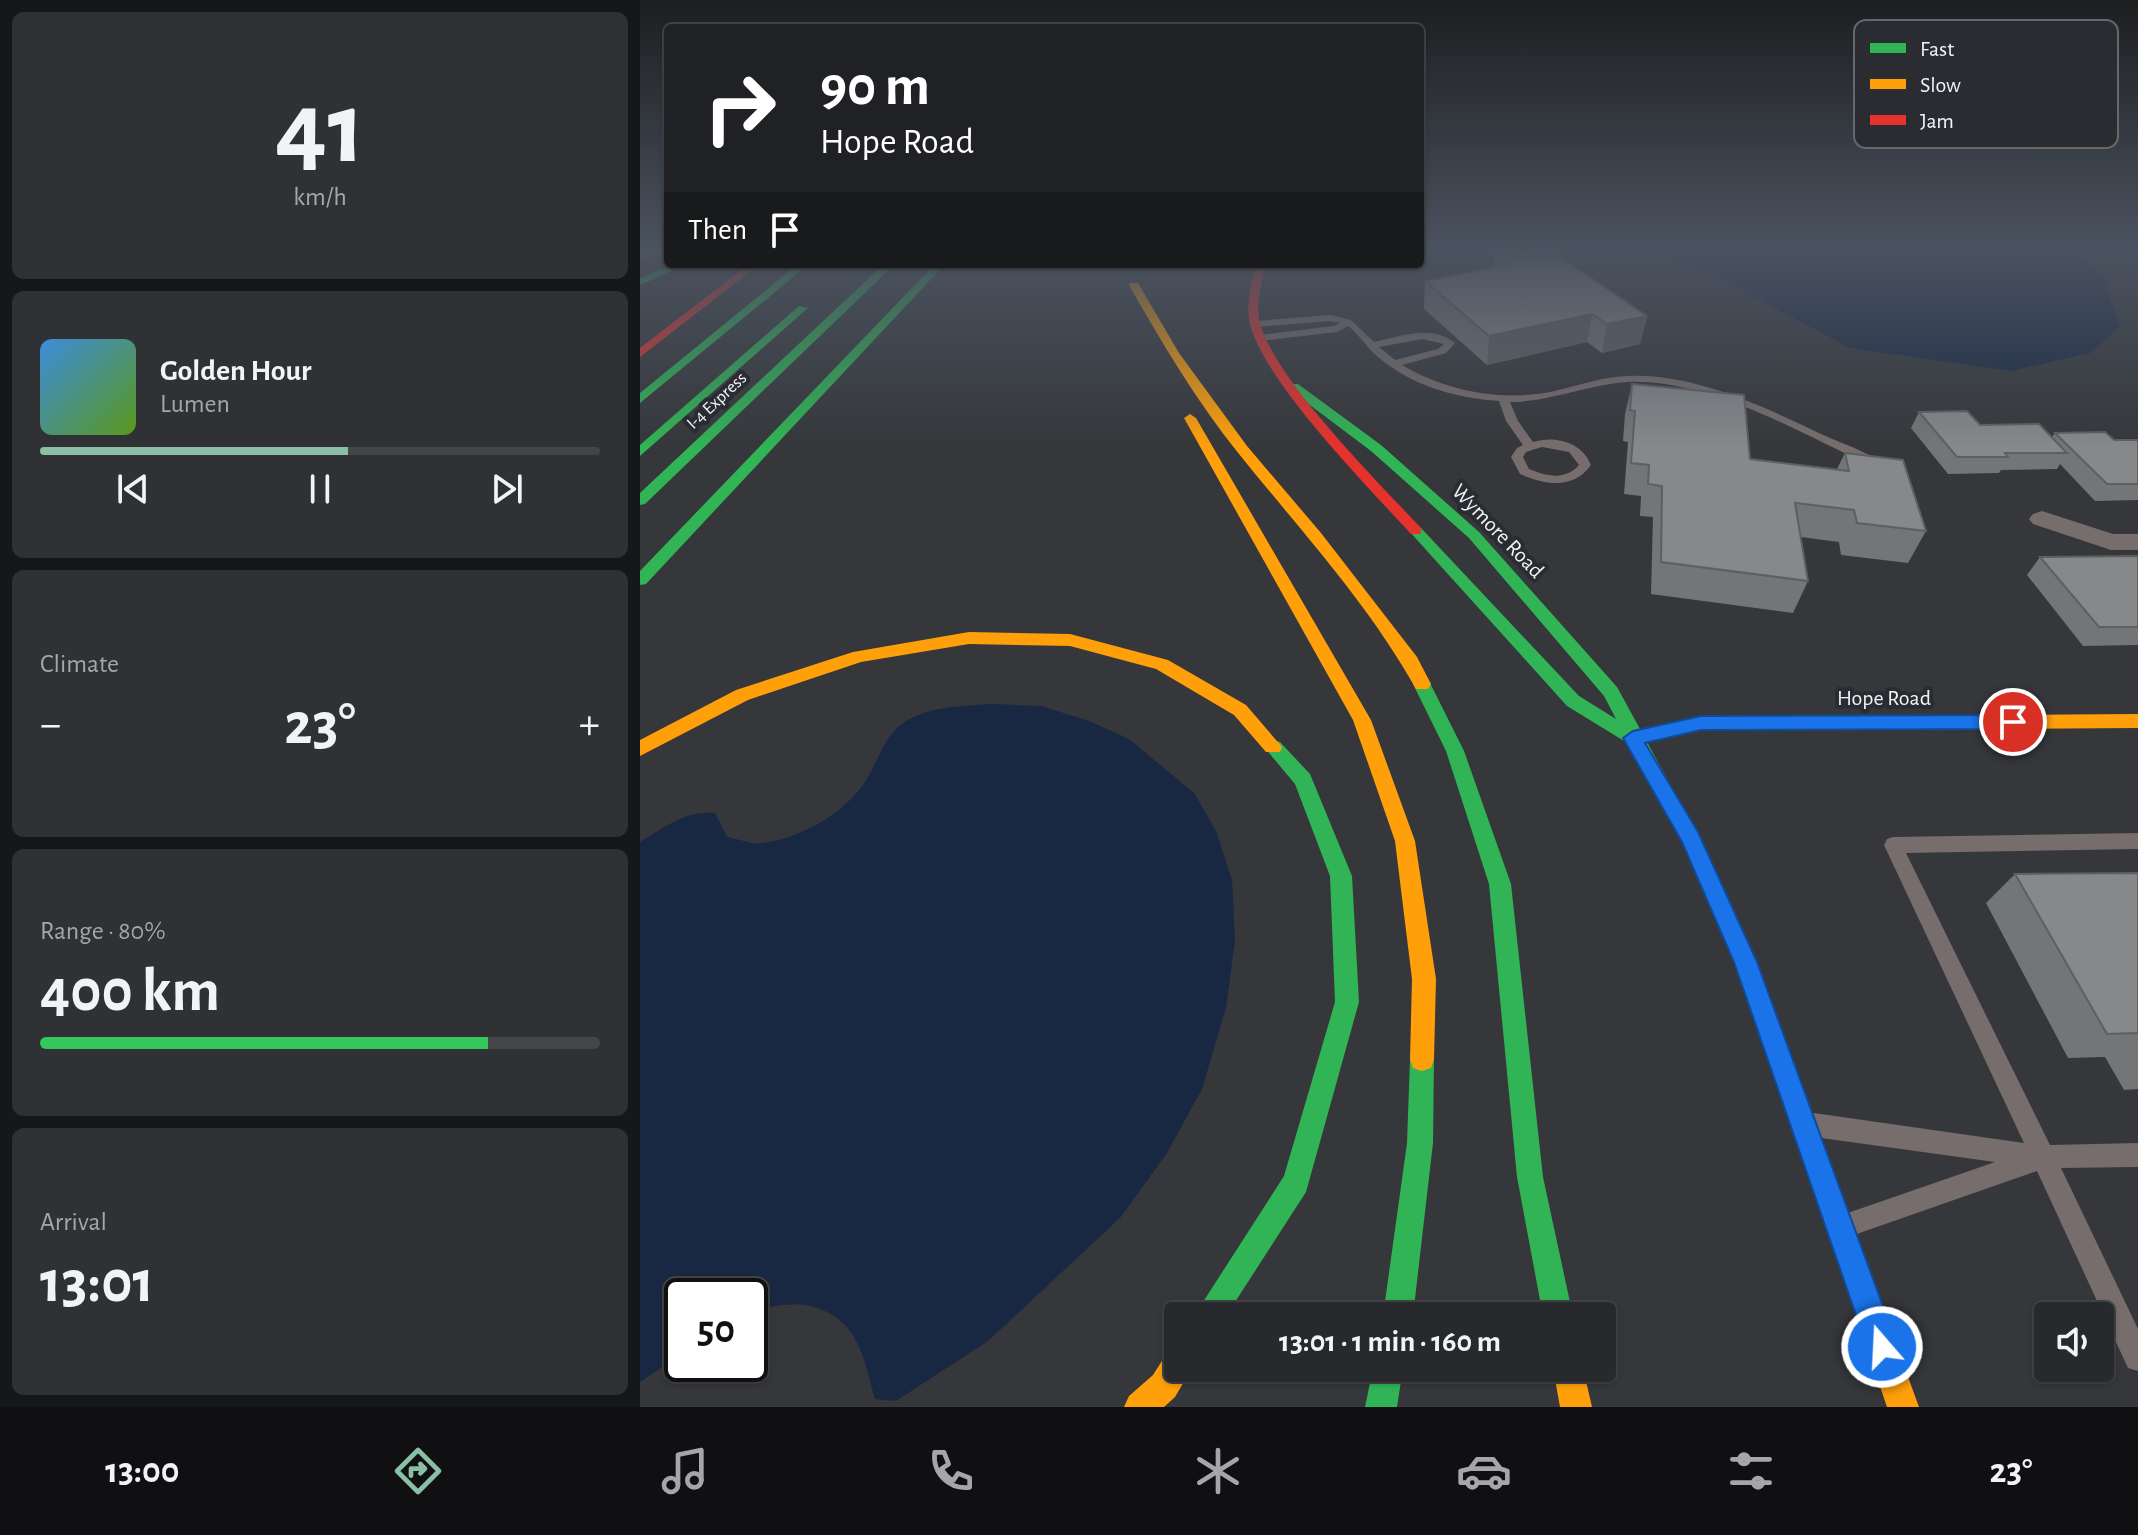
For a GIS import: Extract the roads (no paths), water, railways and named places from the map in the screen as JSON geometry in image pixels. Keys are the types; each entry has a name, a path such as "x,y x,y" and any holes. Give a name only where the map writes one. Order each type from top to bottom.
{"main road":[{"path":"640,354 689,316"},
{"path":"640,399 741,316"},
{"name":"I-4 Express","path":"640,452 794,316"},
{"name":"I-4 Express","path":"640,501 836,316"},
{"path":"640,580 891,316"},
{"path":"1141,316 1176,391 1362,720 1405,841 1424,994 1420,1143 1400,1302"},
{"path":"1152,316 1174,354 1242,449 1316,536 1411,661 1455,751 1500,884 1530,1177 1555,1302"},
{"path":"1255,316 1257,331"},
{"name":"Wymore Road","path":"1257,331 1273,362 1348,457 1573,701 1633,738"},
{"name":"Wymore Road","path":"1294,387 1376,448 1474,535 1611,692 1633,738 1697,852 1746,962 1903,1407"},
{"path":"640,749 742,695 859,656 969,638 1070,640 1162,664 1240,710 1303,780 1341,876 1347,1002 1296,1182 1218,1302"},
{"name":"Hope Road","path":"1633,738 1701,723 2138,721"},
{"path":"1140,1407 1167,1382"},
{"path":"1381,1407 1385,1382"},
{"path":"1571,1382 1576,1407"}],"street":[{"path":"2042,519 2111,542 2138,542"}],"lane":[{"path":"1257,331 1337,329 1348,322 1360,328 1372,346 1394,364 1449,390 1504,399 1552,395 1606,380 1656,381 1730,398 1882,466"},
{"path":"1372,346 1426,335 1440,336 1450,343 1442,351 1394,364"},
{"path":"1504,399 1512,421 1529,445"},
{"path":"1529,445 1566,445 1583,457 1585,465 1573,477 1548,480 1535,476 1518,464 1517,457 1529,445"},
{"path":"2138,841 1893,845 2138,1358"},
{"path":"1805,1124 2043,1157 2138,1155"},
{"path":"1841,1228 2043,1157"}],"water":[{"path":"1789,316 2116,316 2120,327 2090,353 2011,371 1850,348"},
{"path":"968,705 1041,706 1089,721 1129,739 1194,793 1216,831 1232,880 1235,940 1226,1008 1202,1089 1167,1153 1120,1218 988,1341 896,1401 875,1399 856,1340 837,1318 823,1310 800,1304 768,1308 768,1278 664,1278 664,1366 640,1382 640,842 675,821 704,813 715,813 727,837 760,843 792,836 832,815 854,796 898,727 931,711"}]}
